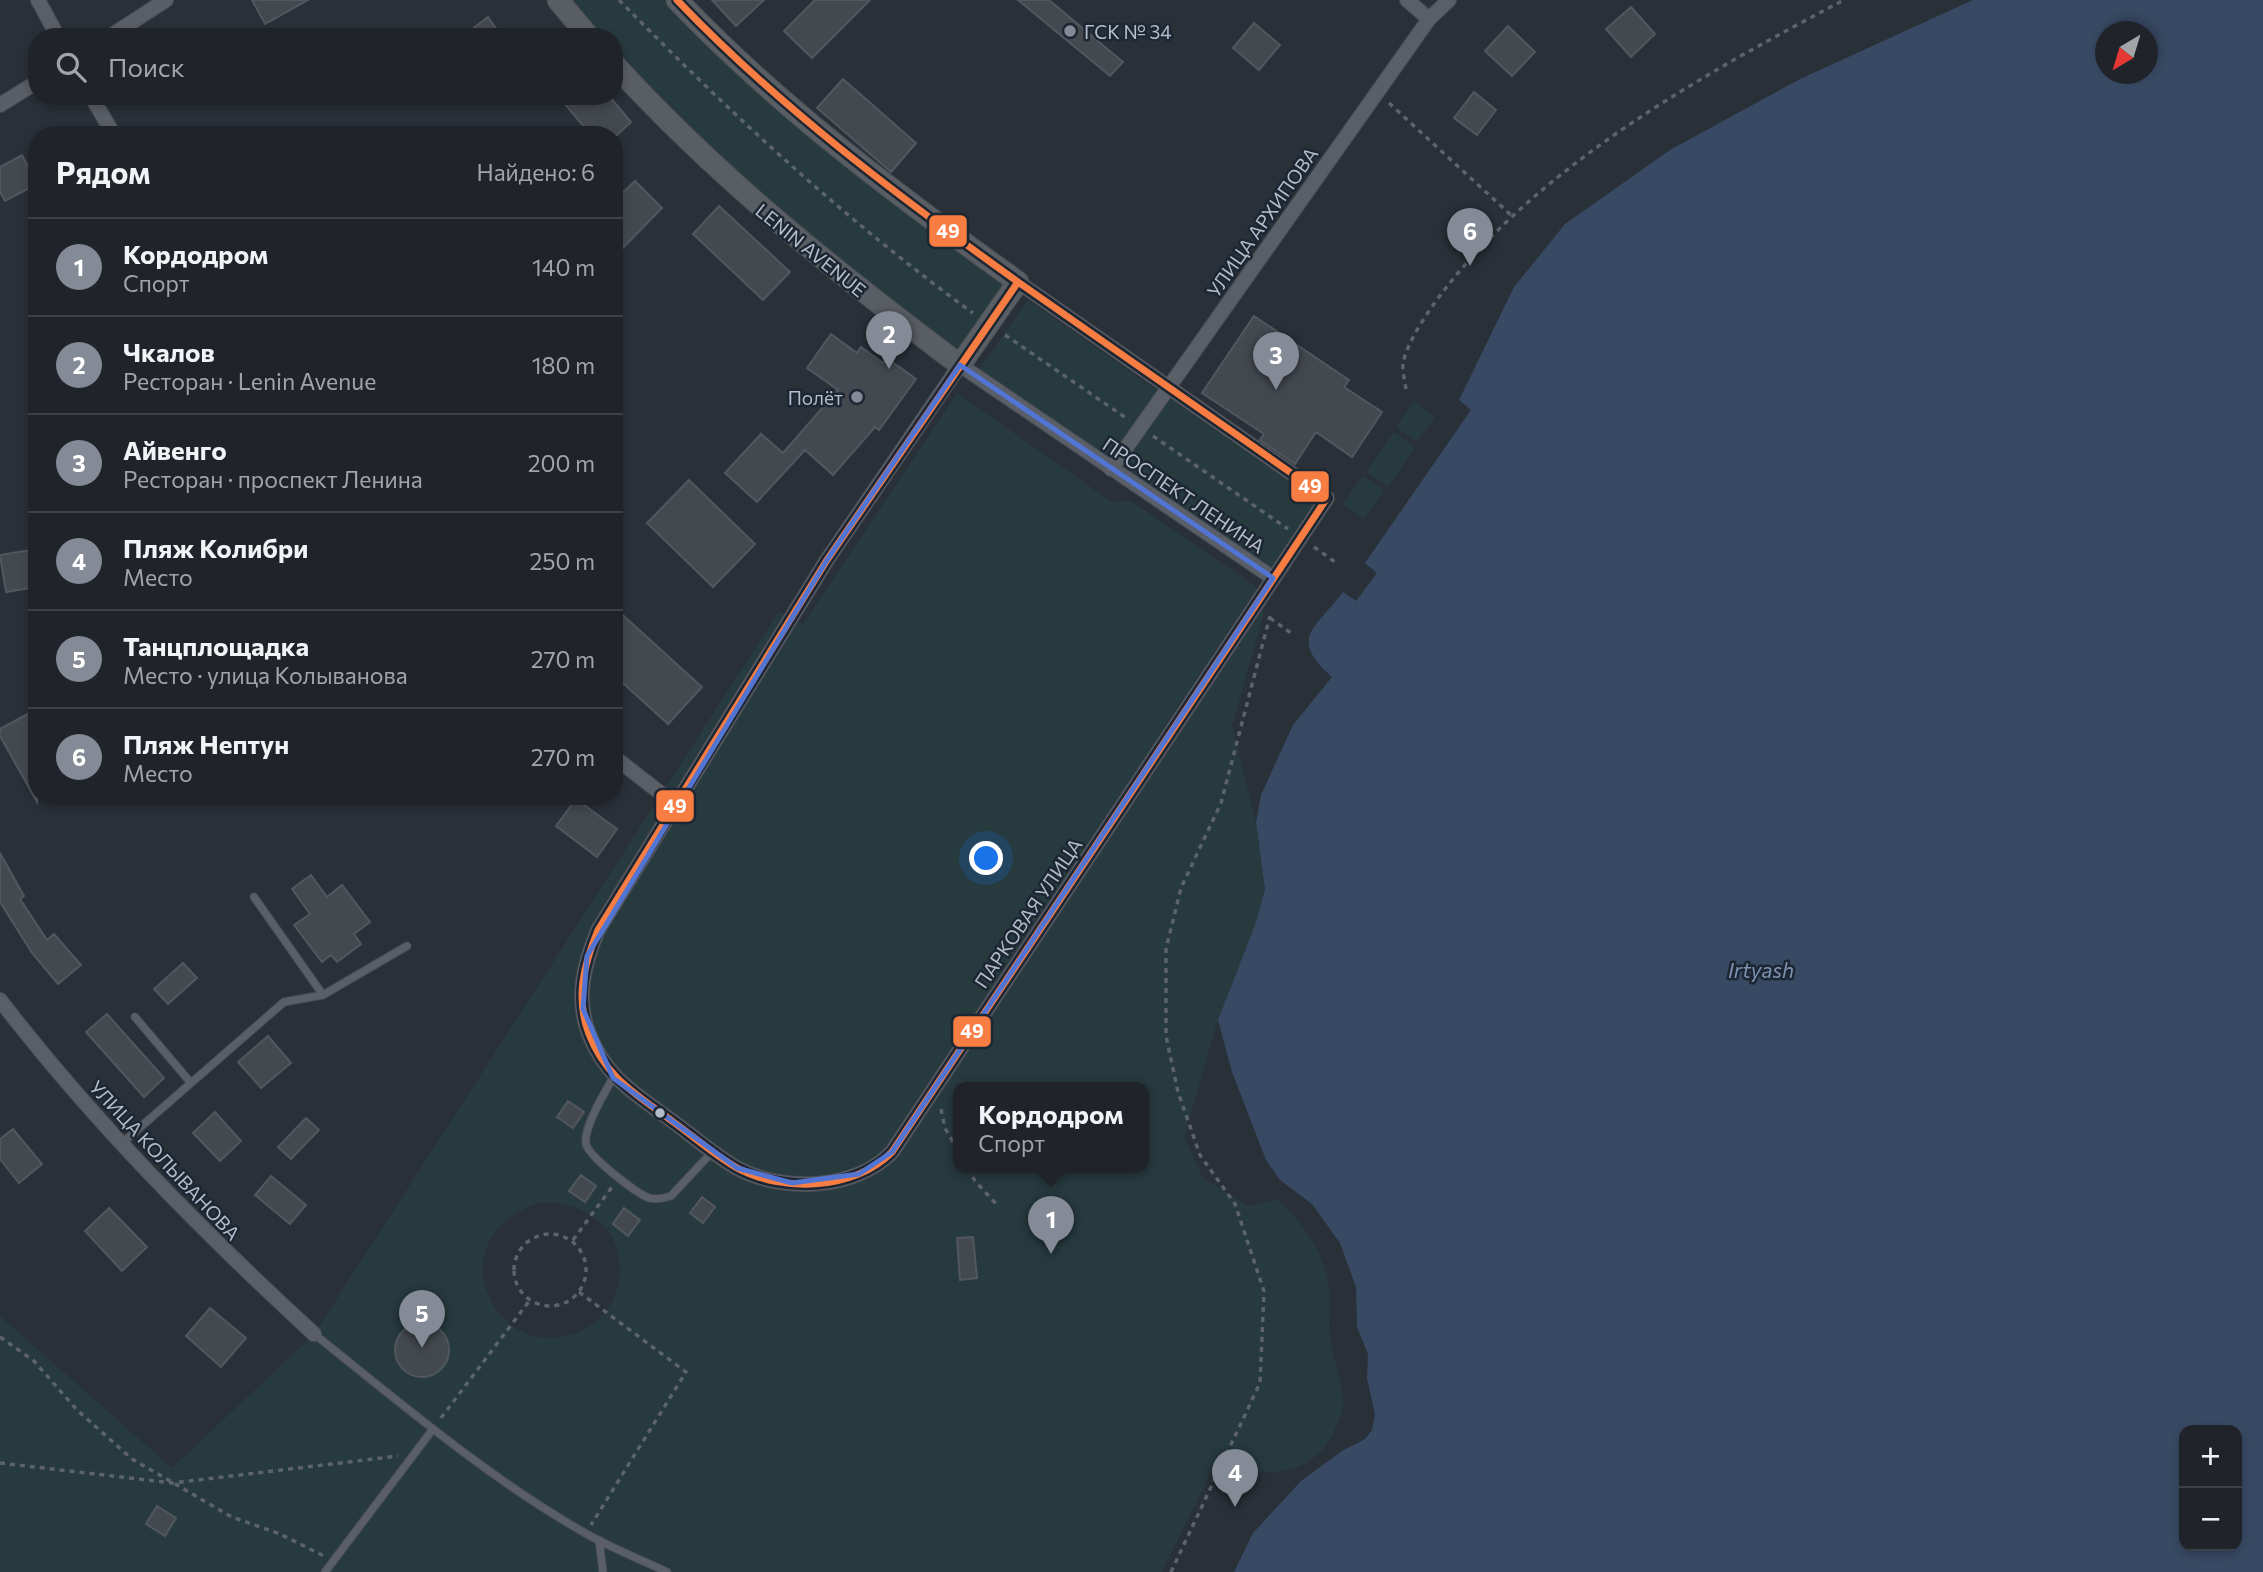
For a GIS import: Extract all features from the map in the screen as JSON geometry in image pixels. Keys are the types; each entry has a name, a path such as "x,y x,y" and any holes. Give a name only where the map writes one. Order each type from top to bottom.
{"street":[{"path":"38,0 53,28"},
{"path":"123,28 166,0"},
{"path":"558,0 581,28"},
{"path":"677,0 782,99 886,186 1018,282 960,365"},
{"path":"1407,0 1429,19"},
{"name":"УЛИЦА АРХИПОВА","path":"1111,469 1429,19 1449,0"},
{"name":"LENIN AVENUE","path":"623,73 763,212 834,270 960,365"},
{"path":"0,106 28,88"},
{"path":"96,105 109,126"},
{"name":"ПРОСПЕКТ ЛЕНИНА","path":"960,365 1270,582 1327,498 1018,282"},
{"name":"ПАРКОВАЯ УЛИЦА","path":"960,365 827,560 598,930 587,956 582,984 583,1009 589,1032 613,1078 737,1168 763,1178 792,1183 833,1181 878,1166 892,1152 1270,582"},
{"path":"623,764 676,805"},
{"name":"УЛИЦА КОЛЫВАНОВА","path":"0,1000 120,1145 211,1239 314,1334"}],"lane":[{"path":"254,897 323,995"},
{"path":"120,1145 284,1002 323,995 407,946"},
{"path":"135,1017 191,1083"},
{"path":"613,1078 587,1132 586,1144 593,1156 620,1177 649,1198 671,1196 713,1151"},
{"path":"314,1334 433,1429 586,1534 667,1572"},
{"path":"325,1572 433,1429"},
{"path":"599,1540 603,1572"}],"path":[{"path":"619,0 755,135 863,229 989,324 1338,564"},
{"path":"1406,390 1403,363 1425,315 1459,271 1512,216 1582,160 1709,73 1844,0"},
{"path":"1377,92 1512,216"},
{"path":"1171,1572 1260,1383 1264,1292 1235,1204 1200,1155 1178,1092 1166,1036 1166,949 1181,888 1221,803 1270,618 1270,582"},
{"path":"1270,618 1292,633"},
{"path":"936,1087 946,1128 953,1141"},
{"path":"971,1173 999,1207"},
{"path":"573,1241 620,1177"},
{"path":"550,1233 573,1241 585,1259 587,1271 579,1292 571,1300 551,1306 530,1300 522,1292 514,1271 521,1249 528,1241 550,1233"},
{"path":"579,1292 686,1372 586,1534"},
{"path":"433,1429 530,1300"},
{"path":"0,1337 34,1362 77,1410 132,1459 232,1517 280,1534 333,1561"},
{"path":"0,1463 173,1483 414,1455"}],"highlighted area":[{"path":"960,365 1273,578 892,1152 859,1174 792,1183 737,1168 613,1078 583,1009 587,956 827,560"}],"green space":[{"path":"568,0 668,0 838,160 1005,285 958,354 840,266 680,121 623,62 623,28 591,28"},
{"path":"1028,300 1159,392 1111,460 979,370"},
{"path":"957,393 1112,502 1131,501 1255,586 1264,613 1232,726 1256,822 1265,889 1255,925 1218,1020 1184,1136 1203,1178 1249,1206 1277,1199 1307,1232 1321,1257 1329,1284 1329,1332 1343,1404 1339,1420 1324,1448 1298,1467 1282,1471 1212,1470 1162,1572 0,1572 0,1316 172,1468 314,1334 779,611 803,624","holes":["542,1202 576,1208 602,1224 612,1236 620,1267 618,1286 605,1312 583,1330 551,1338 524,1332 502,1317 488,1294 483,1268 489,1242 508,1219","421,1323 438,1328 447,1338 449,1350 445,1362 437,1372 426,1378 414,1377 402,1368 395,1354 395,1347 402,1334"]},
{"path":"1170,398 1319,501 1273,571 1120,467"},
{"path":"1414,401 1435,417 1417,442 1396,427"},
{"path":"1394,432 1415,447 1388,487 1366,472"},
{"path":"1363,475 1384,490 1364,519 1343,504"}],"water":[{"name":"Irtyash","path":"1973,0 2263,0 2263,1572 1234,1572 1253,1533 1301,1481 1342,1451 1365,1439 1372,1430 1375,1415 1367,1378 1368,1354 1357,1327 1356,1287 1340,1243 1312,1204 1280,1180 1266,1160 1232,1072 1218,1020 1255,925 1265,889 1256,822 1261,795 1293,725 1332,677 1311,653 1310,635 1343,592 1356,601 1377,573 1365,563 1471,410 1459,400 1514,287 1565,224 1670,150 1800,79"}],"building":[{"path":"252,0 308,0 265,24"},
{"path":"712,0 764,0 736,26"},
{"path":"815,0 870,0 812,58 784,31"},
{"name":"ГСК № 34","path":"1018,0 1049,0 1123,62 1110,76"},
{"path":"1631,7 1655,34 1631,57 1606,29"},
{"path":"488,17 496,28 474,28"},
{"path":"1254,23 1280,45 1259,70 1233,48"},
{"path":"1508,26 1535,52 1512,76 1485,51"},
{"path":"843,79 916,143 891,172 817,108"},
{"path":"1474,92 1496,110 1477,135 1454,118"},
{"path":"566,105 617,105 631,122 623,129 623,126 583,126"},
{"path":"22,155 28,167 28,189 5,201 0,192 0,167"},
{"path":"635,181 662,208 623,248 623,192"},
{"path":"719,206 790,272 763,300 693,234"},
{"path":"1254,316 1349,380 1344,387 1382,412 1352,457 1316,432 1295,464 1260,440 1264,434 1202,393"},
{"path":"831,334 857,353 861,347 883,363 887,358 916,379 879,430 875,427 833,475 805,450 757,502 725,473 761,434 783,453 838,390 807,368"},
{"path":"689,480 755,544 713,587 647,523"},
{"path":"28,550 28,588 6,592 0,555"},
{"path":"623,615 702,687 668,724 623,683"},
{"path":"28,714 28,786 0,736 0,729"},
{"path":"572,805 584,805 617,829 597,857 556,826"},
{"path":"0,853 24,896 20,899 47,940 54,934 81,965 58,984 32,953 0,902"},
{"path":"311,875 327,897 342,885 370,922 354,934 361,944 337,962 331,955 322,962 294,925 310,914 292,889"},
{"path":"183,963 197,978 168,1004 154,989"},
{"path":"107,1014 164,1078 144,1097 86,1032"},
{"path":"268,1036 291,1063 261,1088 238,1062"},
{"path":"568,1101 584,1112 573,1128 557,1117"},
{"path":"215,1112 241,1141 220,1161 193,1133"},
{"path":"306,1118 319,1130 291,1159 278,1147"},
{"path":"13,1129 42,1164 19,1183 0,1159 0,1139"},
{"path":"581,1175 596,1186 585,1202 569,1191"},
{"path":"271,1176 306,1205 290,1224 255,1195"},
{"path":"702,1197 715,1207 703,1223 690,1213"},
{"path":"109,1208 147,1247 122,1271 85,1231"},
{"path":"624,1208 640,1220 628,1236 613,1224"},
{"path":"973,1237 977,1278 960,1280 957,1238"},
{"path":"210,1308 246,1338 221,1367 186,1336"},
{"path":"422,1323 441,1331 449,1350 441,1369 422,1377 403,1369 395,1350 403,1331"},
{"path":"157,1506 176,1518 165,1536 146,1524"}],"transit line":[{"name":"49","path":"677,0 798,114 928,217 1018,282 827,560 598,930 585,968 582,994 585,1021 596,1049 613,1074 720,1157 755,1176 797,1184 818,1184 859,1174 877,1165 892,1152 1327,498 1018,282"}],"place":[{"name":"ГСК № 34","path":"1070,31"},
{"name":"Пляж Нептун","path":"1470,266"},
{"name":"Чкалов","path":"889,369"},
{"name":"Айвенго","path":"1276,390"},
{"name":"Полёт","path":"857,397"},
{"name":"Кордодром","path":"1051,1254"},
{"name":"Танцплощадка","path":"422,1348"},
{"name":"Пляж Колибри","path":"1235,1507"}]}
